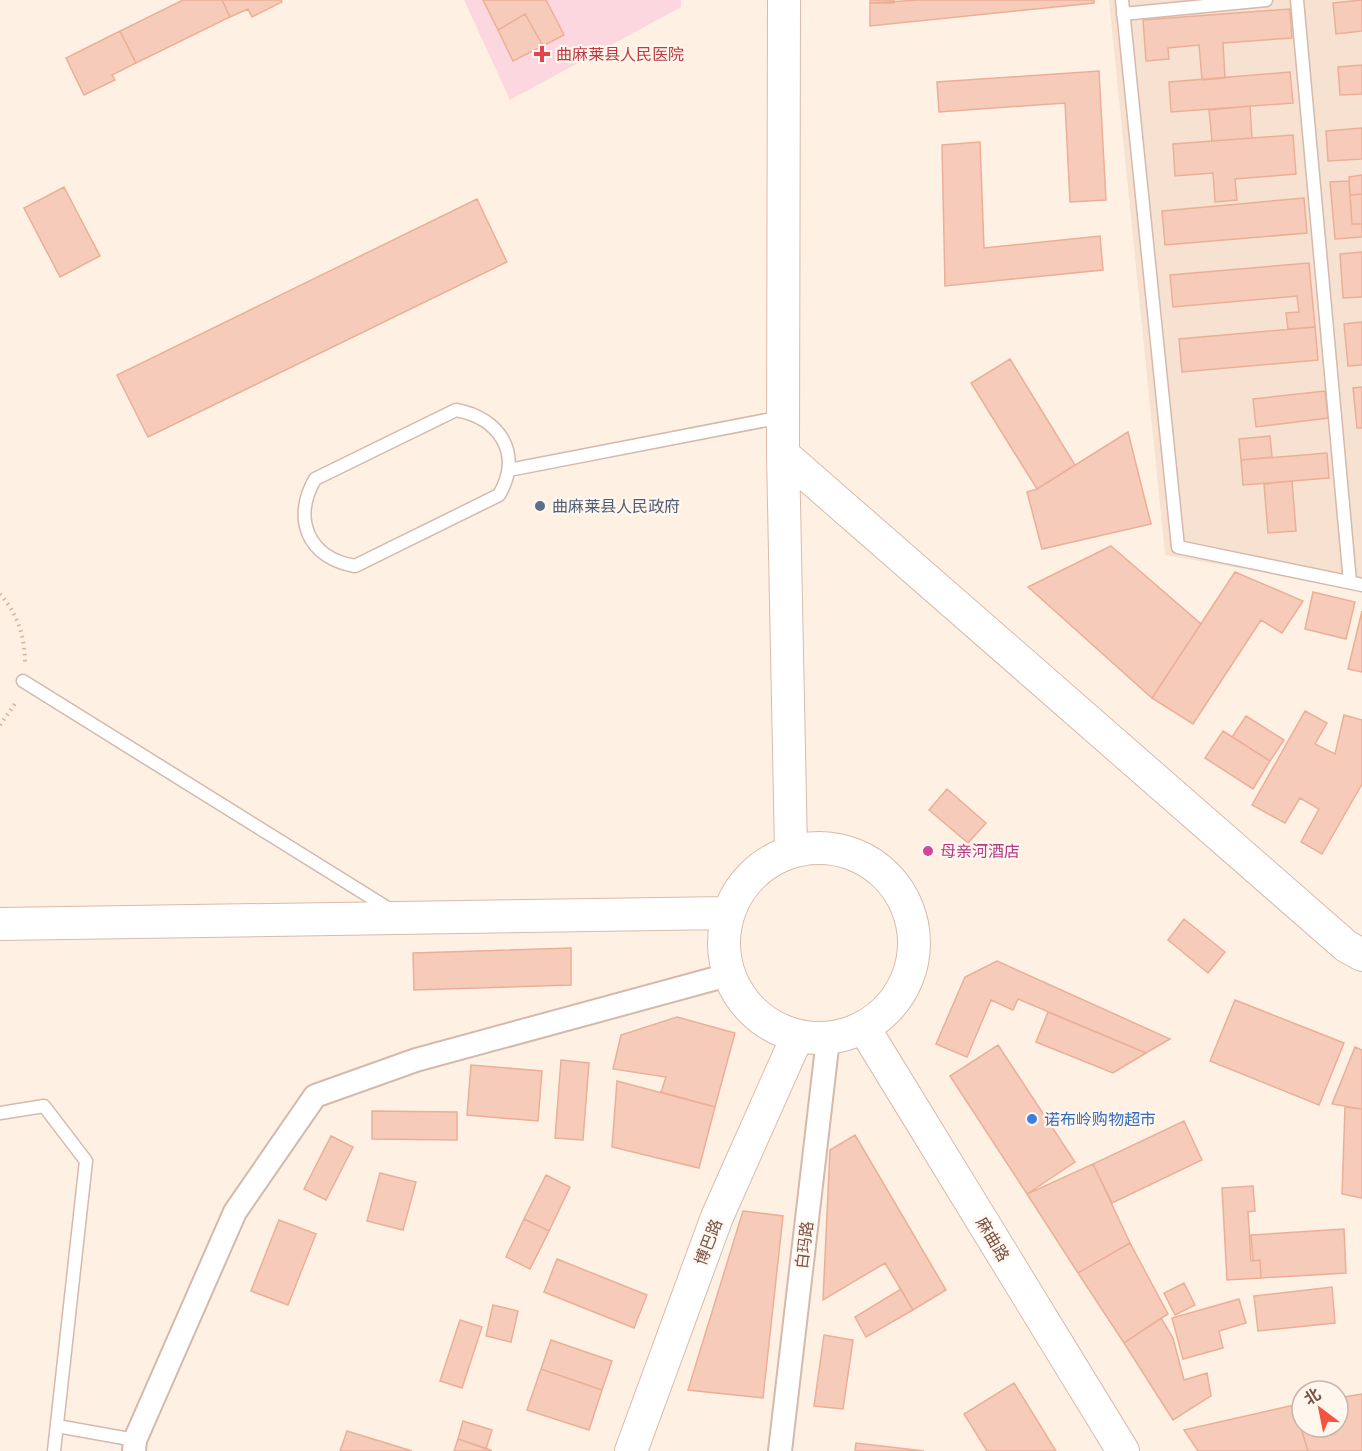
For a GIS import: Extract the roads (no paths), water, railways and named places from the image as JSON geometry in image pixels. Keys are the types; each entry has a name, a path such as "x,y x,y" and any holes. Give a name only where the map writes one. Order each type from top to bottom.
{"main road":[{"path":"784,0 783,454 791,850"},
{"path":"783,454 1357,954"},
{"path":"832,847 870,860 899,888 914,925 913,966 895,1002 864,1028 828,1039 797,1037 767,1024 743,1003 728,975 722,944 727,913 741,886 756,871 764,864 791,850 832,847"},
{"path":"0,924 727,913"},
{"name":"麻曲路","path":"864,1028 1123,1451"},
{"name":"博巴路","path":"630,1451 717,1217 797,1037"}],"street":[{"path":"134,1445 236,1212 315,1096 416,1060 728,975"},
{"name":"白玛路","path":"780,1451 828,1039"}],"lane":[{"path":"1122,0 1178,547 1356,583 1297,0"},
{"path":"1123,14 1266,0"},
{"path":"456,410 485,419 496,429 505,442 509,470 506,483 499,495 355,566 341,564 317,549 304,522 306,500 315,479 456,410"},
{"path":"509,470 784,417"},
{"path":"23,681 403,918"},
{"path":"0,1113 44,1106 86,1161 54,1451"},
{"path":"57,1426 134,1445"}],"place":[{"name":"曲麻莱县人民医院","path":"542,54"},
{"name":"曲麻莱县人民政府","path":"540,506"},
{"name":"母亲河酒店","path":"928,851"},
{"name":"诺布岭购物超市","path":"1032,1119"}]}
